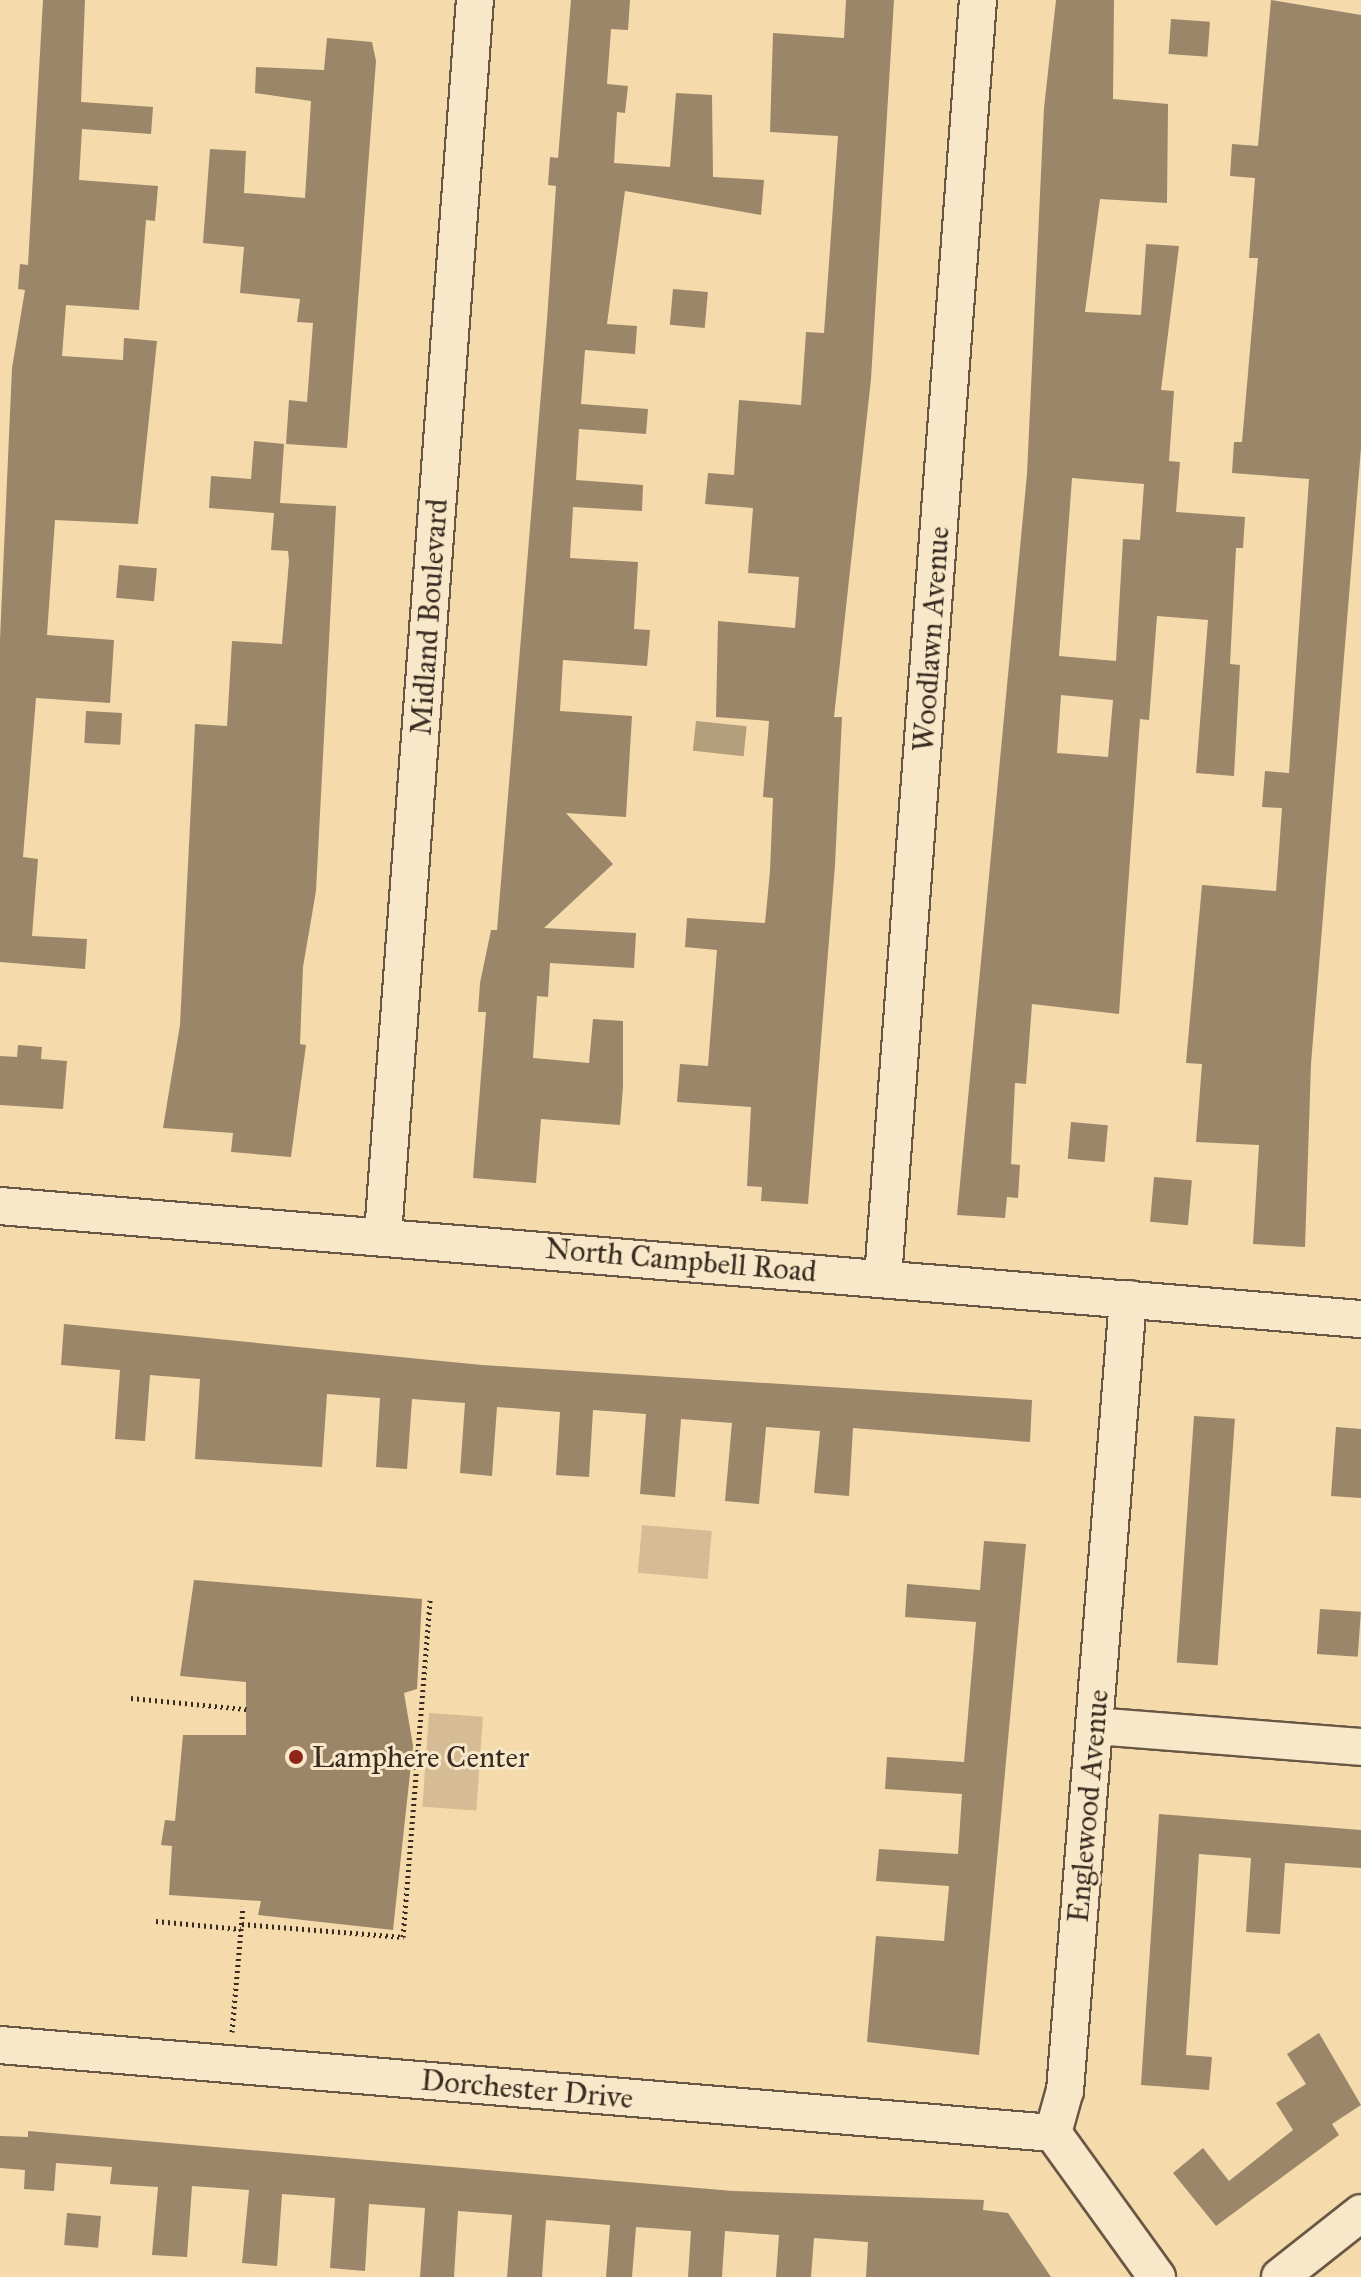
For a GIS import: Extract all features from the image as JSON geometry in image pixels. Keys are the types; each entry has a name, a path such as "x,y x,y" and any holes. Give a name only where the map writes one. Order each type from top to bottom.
{"street":[{"name":"Midland Boulevard","path":"383,1234 475,0"},
{"name":"Woodlawn Avenue","path":"883,1278 978,0"},
{"name":"North Campbell Road","path":"0,1206 383,1234 1361,1319"},
{"name":"Englewood Avenue","path":"1053,2133 1065,2090 1128,1299"},
{"path":"1095,1726 1361,1747"},
{"name":"Dorchester Drive","path":"0,2045 1053,2133"},
{"path":"1053,2133 1157,2277"},
{"path":"1280,2277 1361,2213"}],"path":[{"path":"156,1921 403,1937 430,1600"},
{"path":"131,1698 246,1709"},
{"path":"230,2045 243,1906"}],"shaded area":[{"path":"696,721 747,726 744,756 693,751"},
{"path":"642,1525 712,1531 708,1579 638,1573"},
{"path":"429,1713 483,1717 476,1811 422,1807"}],"building":[{"path":"43,0 85,0 81,102 153,107 151,134 82,129 79,180 158,186 155,221 146,220 139,310 66,305 62,356 123,360 124,338 157,341 138,524 55,520 47,635 114,640 110,703 36,698 23,857 38,859 32,936 87,939 85,969 0,962 0,639 12,368 25,290 18,289 20,264 28,265"},
{"path":"571,0 630,0 628,30 611,29 607,84 628,86 625,113 617,112 614,163 670,167 676,93 712,95 713,177 764,180 761,215 625,191 607,324 637,326 635,354 585,350 581,404 648,409 646,434 579,429 576,480 643,485 642,511 573,507 570,558 638,562 634,629 650,630 647,666 563,660 560,711 632,716 626,817 566,813 613,864 544,928 636,933 634,968 550,963 548,997 537,996 533,1058 589,1063 593,1019 623,1021 623,1087 620,1125 541,1119 536,1183 473,1178 486,1012 478,1012 480,983 491,930 497,930 547,320 556,186 548,185 550,157 558,158"},
{"path":"846,0 894,0 871,379 834,717 842,717 835,865 808,1204 761,1201 762,1187 747,1186 751,1107 677,1102 680,1064 708,1066 717,950 685,947 687,918 765,923 770,871 773,798 763,797 769,721 716,717 718,621 795,628 799,577 748,573 753,508 705,504 708,473 734,475 739,400 801,405 806,332 824,333 838,136 770,132 773,33 844,38"},
{"path":"1056,0 1114,0 1113,99 1168,104 1167,203 1100,199 1085,312 1141,315 1146,244 1179,246 1161,390 1174,391 1169,461 1180,462 1176,512 1245,517 1243,548 1236,548 1230,664 1240,665 1234,776 1196,773 1208,620 1157,616 1149,720 1140,719 1119,1014 1032,1004 1026,1084 1015,1083 1011,1164 1020,1165 1018,1198 1007,1197 1005,1218 957,1215 1027,474 1044,108","holes":["1072,478 1144,484 1140,540 1123,539 1116,661 1059,656","1061,695 1113,700 1108,757 1057,753"]},
{"path":"1271,0 1361,15 1361,448 1311,1064 1305,1247 1253,1244 1259,1145 1196,1142 1202,1064 1186,1063 1202,885 1276,891 1282,808 1262,807 1265,771 1289,773 1309,479 1232,473 1234,442 1242,442 1258,258 1249,258 1255,178 1230,176 1232,144 1258,146"},
{"path":"1171,19 1210,22 1207,57 1169,54"},
{"path":"327,38 372,42 376,61 347,448 286,444 289,400 307,402 313,323 297,322 300,299 240,293 244,247 203,243 210,149 246,151 244,193 305,198 311,101 255,93 256,67 324,70"},
{"path":"673,289 708,292 705,328 670,325"},
{"path":"254,441 284,444 280,503 336,506 316,891 303,967 300,1044 306,1045 291,1157 231,1152 233,1133 163,1128 180,1025 195,724 227,726 232,641 282,644 289,561 288,551 271,550 274,513 209,508 211,476 251,479"},
{"path":"119,565 157,568 154,601 116,598"},
{"path":"86,711 122,713 120,745 84,743"},
{"path":"18,1045 42,1047 41,1059 67,1061 63,1109 0,1105 0,1056 17,1057"},
{"path":"1071,1122 1108,1125 1105,1162 1068,1159"},
{"path":"1154,1177 1192,1180 1188,1225 1150,1222"},
{"path":"64,1324 482,1365 1032,1400 1030,1442 853,1428 849,1496 814,1493 820,1431 766,1427 759,1504 725,1501 732,1423 681,1419 675,1497 640,1494 646,1414 593,1410 589,1477 556,1475 560,1412 497,1407 492,1476 460,1473 465,1403 412,1399 407,1469 376,1467 380,1398 327,1394 322,1467 195,1459 200,1379 150,1375 145,1441 115,1439 120,1370 61,1365"},
{"path":"1194,1416 1235,1419 1218,1665 1177,1662"},
{"path":"1336,1427 1361,1429 1361,1498 1331,1496"},
{"path":"984,1541 1026,1544 979,2055 867,2042 876,1936 944,1941 949,1886 876,1881 879,1849 958,1854 962,1794 885,1789 887,1757 964,1762 976,1622 905,1617 907,1584 980,1590"},
{"name":"Lamphere Center","path":"194,1580 422,1599 417,1689 404,1693 413,1746 393,1930 258,1915 261,1901 169,1895 172,1846 161,1845 165,1820 175,1821 183,1735 246,1735 246,1682 180,1676"},
{"path":"1320,1609 1361,1612 1358,1657 1317,1654"},
{"path":"1159,1814 1361,1830 1361,1868 1285,1863 1280,1934 1246,1932 1251,1858 1199,1854 1186,2055 1212,2057 1209,2090 1141,2085"},
{"path":"1319,2033 1361,2105 1332,2124 1339,2135 1216,2226 1173,2173 1203,2148 1229,2181 1293,2130 1276,2103 1306,2084 1287,2054"},
{"path":"28,2131 733,2191 984,2200 983,2210 1008,2213 1051,2277 866,2277 868,2242 814,2238 811,2277 776,2277 779,2235 725,2231 722,2277 688,2277 691,2231 636,2227 632,2277 606,2277 610,2225 546,2220 542,2277 507,2277 512,2215 458,2211 454,2277 420,2277 425,2208 369,2204 365,2271 330,2268 335,2198 282,2194 277,2266 242,2263 249,2190 192,2186 187,2257 152,2255 158,2187 110,2184 112,2167 56,2163 54,2191 24,2189 25,2170 0,2168 0,2136 28,2137"},
{"path":"67,2213 101,2216 98,2248 64,2245"}],"place":[{"name":"Lamphere Center","path":"296,1757"}]}
